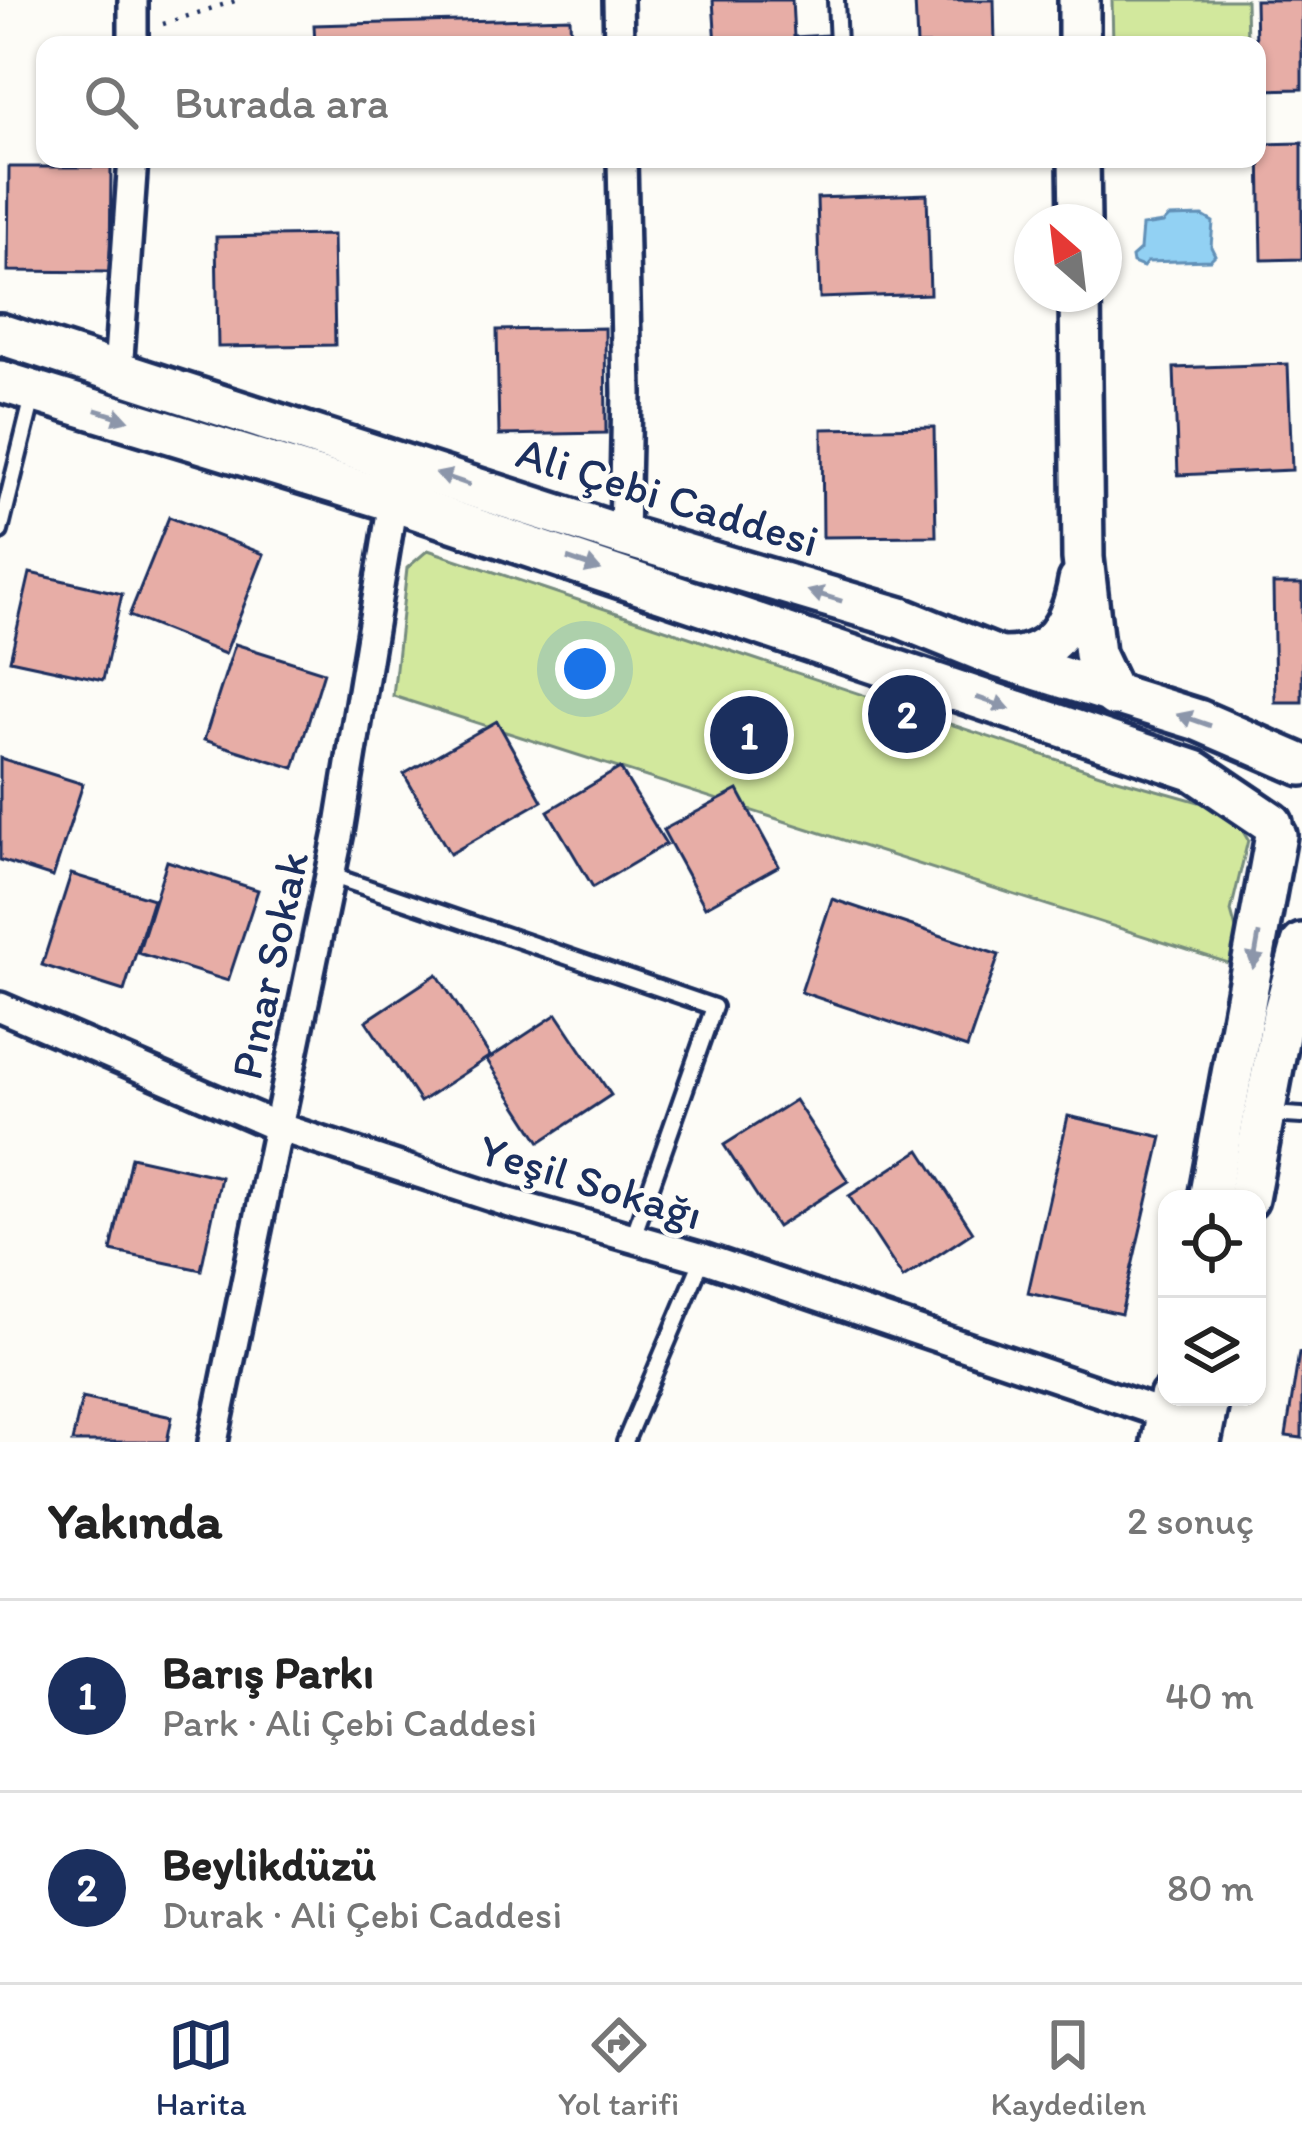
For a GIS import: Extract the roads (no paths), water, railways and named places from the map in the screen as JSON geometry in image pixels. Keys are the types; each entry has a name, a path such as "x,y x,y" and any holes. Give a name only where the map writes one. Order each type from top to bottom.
{"main road":[{"path":"1079,0 1079,36"},
{"path":"1079,168 1080,204"},
{"path":"1080,312 1083,558 1094,654 1114,696"},
{"name":"Ali Çebi Caddesi","path":"0,334 625,536 901,619 1000,658 1198,720 1302,767 1279,785 1273,797 1283,837"},
{"name":"Ali Çebi Caddesi","path":"17,386 393,501 1195,771 1283,837"},
{"path":"1000,658 1036,654 1053,643 1076,602 1083,558"},
{"path":"1211,1190 1283,837"},
{"path":"1252,1190 1283,1115 1282,1014 1302,944"},
{"path":"1200,1442 1207,1406"}],"street":[{"path":"133,0 133,36"},
{"path":"619,0 620,36"},
{"path":"118,373 132,168"},
{"path":"622,168 625,536"},
{"name":"Pınar Sokak","path":"212,1442 330,875 393,501"},
{"name":"Yeşil Sokağı","path":"0,1007 278,1127 510,1203 703,1258 1166,1418"}],"lane":[{"path":"836,0 838,36"},
{"path":"0,531 17,386"},
{"path":"330,875 714,1007 633,1237"},
{"path":"625,1442 703,1258"}],"water":[{"path":"1203,216 1213,222 1215,255 1210,260 1147,262 1143,267 1133,263 1132,257 1140,250 1142,226 1163,223 1169,217"}],"place":[{"name":"Beylikdüzü","path":"907,714"},
{"name":"Barış Parkı","path":"749,735"}]}
